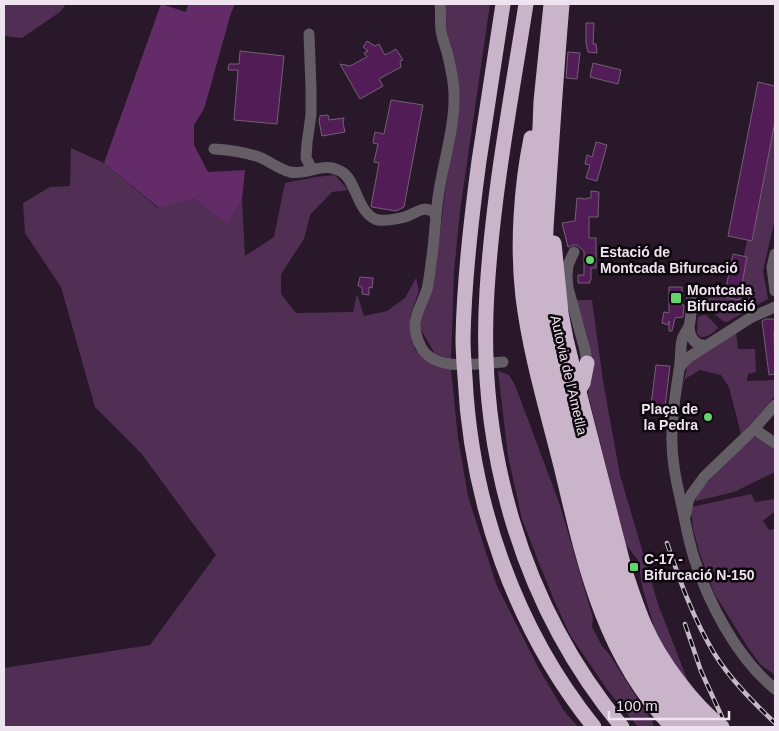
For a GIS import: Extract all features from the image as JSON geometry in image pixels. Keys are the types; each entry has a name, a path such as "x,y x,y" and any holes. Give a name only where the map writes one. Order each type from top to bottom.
{"highway":[{"path":"502,4 470,233 465,291 463,341 472,451 488,518 517,600 541,647 572,698 594,727"},
{"path":"526,4 493,223 487,292 486,339 490,418 509,512 525,560 552,622 572,657 590,685 622,727"},
{"name":"Autovia de l'Ametlla","path":"551,4 540,100 534,215 533,266 536,306 596,555 611,607 624,636 650,683 667,705 697,726"},
{"name":"Autovia de l'Ametlla","path":"562,4 544,255 557,351 612,569 628,615 639,640 656,668 697,726"},
{"path":"540,100 530,139 523,199 521,239 523,295 532,349 570,508 592,587 611,635 626,666 668,724"},
{"path":"548,210 553,224 555,263 562,313 579,364 583,383 579,392 625,571 633,595 645,626 666,663 694,700 722,727"}],"street":[{"path":"440,4 441,31 449,60 454,92 454,118 435,214 427,288 414,322 421,346 430,357 438,361 455,365 502,362"},
{"path":"309,34 311,116 306,143 306,158 312,169"},
{"path":"214,149 259,157 291,172 304,172 329,167 344,173 362,207 367,214 376,220 406,217 419,210 427,209 432,210 435,214"},
{"path":"574,252 568,265 567,276 568,288 585,350 579,364"},
{"path":"775,254 772,267 775,291"},
{"path":"692,292 690,318 682,338 672,434 672,456 676,478 684,499 685,521 690,546 698,571 714,607 730,636 762,678 775,689"},
{"path":"679,369 689,357 750,318 775,307"},
{"path":"688,327 694,342 702,346 708,345"},
{"path":"684,499 704,476 754,429 775,405"},
{"path":"754,429 775,442"},
{"path":"676,478 681,483 690,487 696,487"}],"shaded area":[{"path":"4,4 66,4 60,12 22,38 4,36"},
{"path":"161,4 186,12 188,4 235,4 204,109 194,125 194,145 208,172 245,170 242,199 227,223 195,199 159,208 104,163"},
{"path":"445,4 490,4 460,211 454,272 451,359 435,354 420,328 422,310 435,274 459,102 447,32"},
{"path":"775,104 775,218 763,271 768,299 727,322 723,321 701,300 707,295 734,299"},
{"path":"71,148 104,163 158,208 195,199 227,222 242,199 245,256 274,237 285,183 335,175 348,190 332,192 310,215 304,239 281,274 281,294 296,313 353,312 357,294 364,316 387,311 405,298 416,278 419,290 410,317 415,350 436,365 451,369 458,438 468,496 496,584 539,669 564,711 578,727 4,727 4,668 150,645 216,555 141,453 95,407 61,287 25,233 23,203 50,187 70,186"},
{"path":"576,300 592,300 603,381 620,475 658,604 689,684 676,668 655,630 643,590 638,560 626,545 588,394 592,365 587,335"},
{"path":"706,315 718,328 710,335 700,337 697,333 698,317"},
{"path":"736,332 738,349 755,349 756,372 748,374 747,381 775,380 775,396 741,434 729,387 721,375 700,370 685,379 679,400 688,364"},
{"path":"498,371 509,375 515,385 560,505 593,618 592,627 602,646 653,723 653,727 638,727 609,692 570,635 554,600 522,519 508,456"},
{"path":"752,437 758,437 775,449 775,472 734,492 696,501 695,494"},
{"path":"751,494 755,502 775,499 775,511 763,521 769,530 775,529 775,675 760,664 714,593 693,529 691,507"}],"building":[{"path":"586,23 594,23 593,44 596,44 597,53 588,52"},
{"path":"367,41 375,46 379,44 385,55 396,49 403,60 400,61 401,67 379,79 383,86 360,99 340,64 350,66 367,57 364,53 368,51 363,47"},
{"path":"240,51 284,56 277,124 234,120 238,70 228,70 229,64 239,64"},
{"path":"568,52 580,53 577,79 566,78"},
{"path":"593,63 621,70 618,84 590,77"},
{"path":"758,82 775,86 775,121 752,241 728,236"},
{"path":"391,100 423,105 404,207 396,211 371,206 379,163 374,162 378,144 373,143 375,132 384,134"},
{"path":"328,115 329,120 344,118 345,132 322,136 320,116"},
{"path":"596,142 607,145 597,181 586,178 590,165 585,164 587,155 592,157"},
{"path":"591,191 599,192 598,217 589,217 589,238 596,238 596,268 591,268 590,283 578,283 578,275 584,275 584,251 577,245 568,247 562,223 575,221 577,198 591,198"},
{"path":"733,254 747,257 739,300 724,297"},
{"path":"360,277 373,278 372,288 369,287 369,295 362,294 362,287 358,286"},
{"path":"669,287 682,287 682,305 684,305 683,317 675,318 672,331 669,331 669,321 668,325 662,323 664,312 669,313"},
{"path":"774,319 775,326 775,374 769,375 762,321"},
{"path":"656,365 670,366 665,407 651,405"}],"railway":[{"path":"667,543 693,613 706,640 720,663 750,698 775,723"},
{"path":"685,624 701,671 722,717"}],"place":[{"name":"Estació de Montcada Bifurcació","path":"590,260"},
{"name":"Montcada Bifurcació","path":"676,298"},
{"name":"Plaça de la Pedra","path":"708,417"},
{"name":"C-17 - Bifurcació N-150","path":"634,567"}]}
